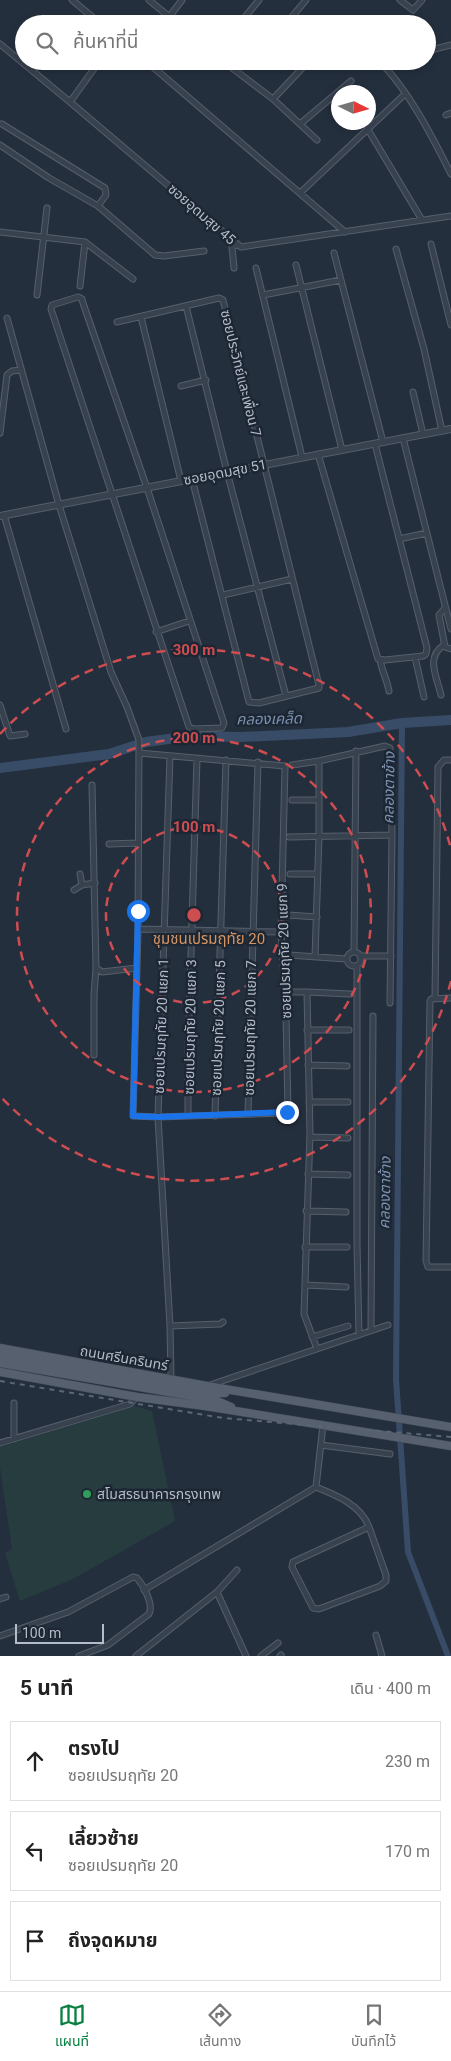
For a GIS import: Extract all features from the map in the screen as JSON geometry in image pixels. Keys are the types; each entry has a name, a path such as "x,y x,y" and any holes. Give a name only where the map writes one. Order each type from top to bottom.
{"main road":[{"name":"ถนนศรีนครินทร์","path":"0,1348 451,1428"},
{"name":"ถนนศรีนครินทร์","path":"0,1356 215,1393 244,1392"},
{"name":"ถนนศรีนครินทร์","path":"0,1363 214,1400 242,1411"},
{"name":"ถนนศรีนครินทร์","path":"0,1372 137,1397 242,1411 451,1445"}],"street":[{"path":"72,0 90,15"},
{"path":"150,0 167,15"},
{"path":"171,15 182,0"},
{"path":"247,15 259,0"},
{"path":"294,15 306,0"},
{"path":"400,0 413,10 422,0"},
{"name":"ซอยอุดมสุข 45","path":"0,44 15,56"},
{"path":"436,49 451,45"},
{"name":"ซอยอุดมสุข 45","path":"31,70 235,246 245,248 451,216"},
{"path":"70,102 93,70"},
{"path":"156,70 345,232"},
{"path":"235,70 273,100 317,140"},
{"path":"273,100 301,70"},
{"path":"389,70 405,94 451,174"},
{"path":"300,124 351,81"},
{"path":"376,120 405,94"},
{"path":"2,124 105,188 106,195 98,206"},
{"path":"300,193 365,130"},
{"path":"368,130 422,220"},
{"path":"0,145 49,178 98,206 155,255 164,256 204,251"},
{"path":"37,296 47,208"},
{"path":"0,232 85,242 133,279"},
{"path":"80,286 85,242"},
{"path":"431,244 451,325"},
{"path":"234,268 235,246"},
{"path":"396,249 424,349 442,431"},
{"path":"334,254 383,442"},
{"path":"296,265 342,450"},
{"path":"256,268 302,458"},
{"path":"263,295 342,280"},
{"name":"ซอยประวิทย์และเพื่อน 7","path":"117,322 218,298 223,300 263,465"},
{"path":"82,299 147,488 224,723 222,728 189,728 51,309 52,305 67,300 82,299"},
{"path":"186,306 206,380 227,472 286,696"},
{"path":"140,317 181,481"},
{"path":"7,318 59,505 111,672 127,707 139,744 138,929 133,1115 137,1118 248,1114"},
{"path":"0,433 7,375 12,371 21,370"},
{"path":"181,386 206,380"},
{"path":"413,392 424,434"},
{"name":"ซอยอุดมสุข 51","path":"2,516 451,429"},
{"path":"403,438 451,629"},
{"path":"375,444 427,648 426,654 415,657 380,660"},
{"path":"318,454 372,641 389,691"},
{"path":"192,479 249,702 258,703 320,687 263,465"},
{"path":"2,516 66,729"},
{"path":"399,539 427,533"},
{"path":"223,595 292,579"},
{"path":"446,608 440,615 444,645 446,649 451,649"},
{"path":"156,632 190,621"},
{"path":"441,695 434,656 436,650 444,645"},
{"path":"415,657 424,697"},
{"path":"0,705 10,736 25,734"},
{"path":"292,765 319,761 356,751 385,746 390,748 392,835 390,1003"},
{"path":"354,952 356,751"},
{"path":"139,753 258,762"},
{"name":"ซอยเปรมฤทัย 20 แยก 1","path":"170,756 158,1117 172,1379"},
{"name":"ซอยเปรมฤทัย 20 แยก 3","path":"188,1116 188,1052 197,758"},
{"name":"ซอยเปรมฤทัย 20 แยก 5","path":"215,1116 226,760"},
{"path":"435,997 438,767 439,763 444,760 451,760"},
{"path":"315,957 319,836 319,761"},
{"name":"ซอยเปรมฤทัย 20 แยก 9","path":"248,1114 285,1113 288,1110 286,1017 281,932 285,767 282,764 258,762"},
{"name":"ซอยเปรมฤทัย 20 แยก 7","path":"248,1114 258,762"},
{"path":"92,785 96,968 94,1055"},
{"path":"292,800 319,800"},
{"path":"289,837 392,835"},
{"path":"109,844 138,843"},
{"path":"80,874 82,884"},
{"path":"290,874 317,874"},
{"path":"74,890 82,884 95,884"},
{"path":"288,915 317,917"},
{"path":"138,929 281,932"},
{"path":"354,952 360,956 391,956"},
{"path":"346,959 348,955 354,952"},
{"path":"289,955 346,959"},
{"path":"360,956 360,962 357,966 357,1244 360,1335"},
{"path":"346,959 350,966 357,966"},
{"path":"96,968 102,972 137,968"},
{"path":"290,992 350,994"},
{"path":"307,992 310,1137 304,1314 317,1349"},
{"path":"451,998 435,997 430,1002 426,1261 428,1267 451,1267"},
{"path":"371,1330 372,1016"},
{"path":"307,1030 348,1030"},
{"path":"308,1065 347,1066"},
{"path":"309,1102 348,1102"},
{"path":"310,1137 348,1138"},
{"path":"308,1174 348,1175"},
{"path":"306,1211 346,1212"},
{"path":"305,1247 346,1247"},
{"path":"305,1285 346,1287"},
{"path":"170,1326 223,1322"},
{"path":"312,1337 348,1326"},
{"path":"207,1386 371,1330 388,1326"},
{"path":"0,1442 130,1404 137,1397"},
{"path":"14,1402 14,1439"},
{"path":"316,1488 323,1425"},
{"path":"321,1445 390,1454"},
{"path":"316,1488 356,1508 369,1527 386,1575 386,1581 380,1586 316,1610 313,1608 292,1567 293,1562 369,1527"},
{"path":"144,1590 316,1488"},
{"path":"140,1655 177,1622 217,1592 237,1570"},
{"path":"0,1636 68,1612 133,1577 139,1579 151,1607 149,1614 108,1646 79,1656"},
{"path":"217,1592 246,1656"},
{"path":"376,1635 382,1656"},
{"path":"261,1656 278,1643"}],"green space":[{"name":"สโมสรธนาคารกรุงเทพ","path":"135,1406 152,1411 175,1521 73,1579 20,1601 5,1553 12,1549 0,1467 0,1447"}],"waterway":[{"name":"คลองเคล็ด","path":"0,768 109,754 146,742 190,736 241,737 348,732 402,723 451,720"},
{"name":"คลองตาช้าง","path":"402,723 396,1379 408,1552 448,1656"}],"railway":[{"path":"0,1381 223,1418 451,1437"}],"place":[{"name":"สโมสรธนาคารกรุงเทพ","path":"87,1494"}],"district":[{"name":"ชุมชนเปรมฤทัย 20","path":"209,939"}],"route":[{"path":"138,911 133,1116 137,1118 287,1112"}]}
